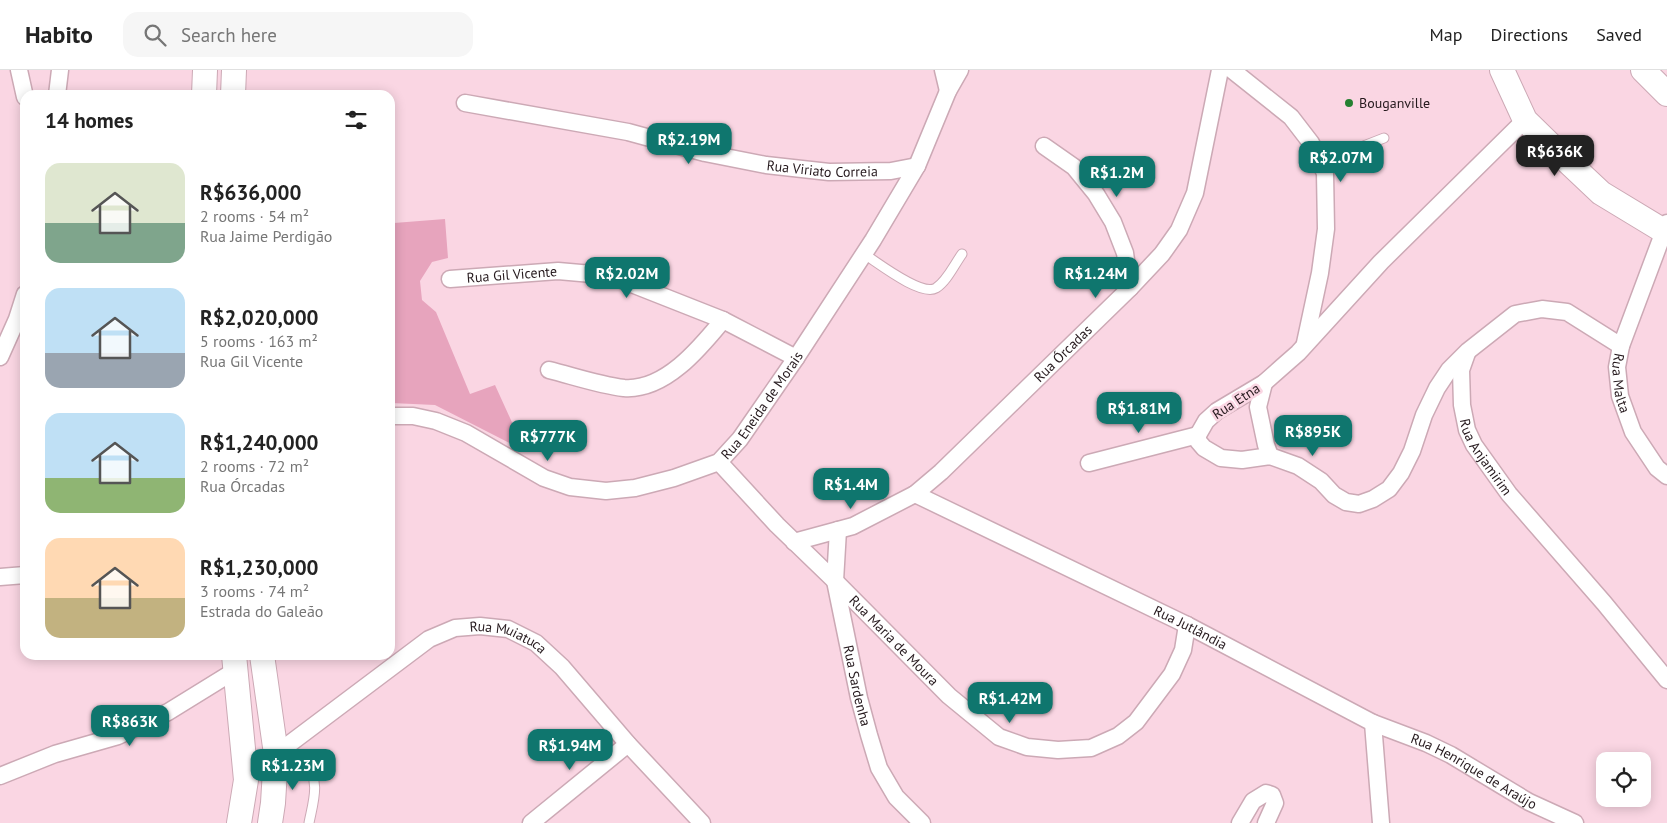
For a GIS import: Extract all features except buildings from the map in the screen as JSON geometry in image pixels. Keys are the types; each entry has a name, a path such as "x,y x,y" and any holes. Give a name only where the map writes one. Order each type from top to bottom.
{"main road":[{"path":"204,90 205,70"},
{"path":"233,90 234,70"},
{"path":"1502,70 1526,120 1601,193 1666,229"},
{"path":"1643,70 1667,94"},
{"path":"263,660 276,755 270,823"},
{"path":"235,662 246,780 239,823"}],"street":[{"path":"19,70 23,90"},
{"path":"58,90 60,70"},
{"path":"943,70 948,91"},
{"name":"Rua Eneida de Morais","path":"395,416 413,416 436,421 466,433 544,478 570,487 606,491 635,488 674,478 720,462 740,439 864,254 916,166 948,91 960,70"},
{"name":"Rua Órcadas","path":"794,542 853,526 915,494 941,472 1130,288 1162,254 1179,230 1195,193 1220,70"},
{"path":"1232,70 1291,117 1310,143 1325,173 1326,229 1320,273 1305,343"},
{"name":"Rua Viriato Correia","path":"465,103 628,132 705,153 766,165 829,172 891,171 916,166"},
{"name":"Rua Etna","path":"1198,435 1200,428 1217,411 1264,383 1288,362 1381,262 1526,120"},
{"path":"1044,146 1074,167 1096,194 1113,222 1125,253 1130,288"},
{"name":"Rua Malta","path":"1666,229 1621,346 1618,367 1620,396 1634,432 1657,468 1667,476"},
{"name":"Rua Gil Vicente","path":"450,279 558,271 619,279 723,320 796,358"},
{"path":"1089,463 1198,435 1198,441 1204,448 1221,458 1242,460 1270,456 1298,466 1321,481 1334,495 1346,502 1358,504 1373,499 1389,489 1401,473 1412,451 1424,416 1437,388 1449,370 1468,351 1515,314 1542,309 1567,312 1621,346"},
{"path":"0,357 20,312"},
{"path":"549,370 608,385 626,388 642,386 663,378 685,362 723,320"},
{"name":"Rua Anjamirim","path":"1468,351 1461,370 1462,405 1467,430 1474,445 1510,494 1604,603 1667,680"},
{"path":"1264,383 1258,407 1270,456"},
{"name":"Rua Maria de Moura","path":"720,462 777,525 949,696 999,737 1027,747 1058,750 1091,748 1118,736 1136,722 1172,674 1182,650 1187,625"},
{"name":"Rua Jutlândia","path":"915,494 1187,625 1373,723"},
{"name":"Rua Sardenha","path":"838,530 835,581 859,698 879,768 896,797 922,823"},
{"path":"0,577 20,575"},
{"name":"Rua Muiatuca","path":"276,755 429,639 455,628 480,626 508,629 536,644 562,667 628,744 702,823"},
{"path":"0,776 55,754 118,736 168,712 235,662"},
{"path":"1373,723 1382,823"},
{"name":"Rua Henrique de Araújo","path":"1373,723 1426,743 1451,755 1529,802 1575,823"},
{"path":"532,823 628,744"},
{"path":"1240,823 1253,801 1266,793 1272,795 1275,803 1266,823"}],"lane":[{"path":"1320,163 1384,138"},
{"path":"864,254 910,284 927,290 935,289 944,281 962,254"},
{"path":"276,755 304,764 311,772 314,780 313,800 308,823"}],"shaded area":[{"path":"445,219 448,258 432,262 420,281 422,300 436,312 470,394 495,385 525,451 435,405 395,403 395,223"}],"place":[{"name":"Bouganville","path":"1349,103"}]}
